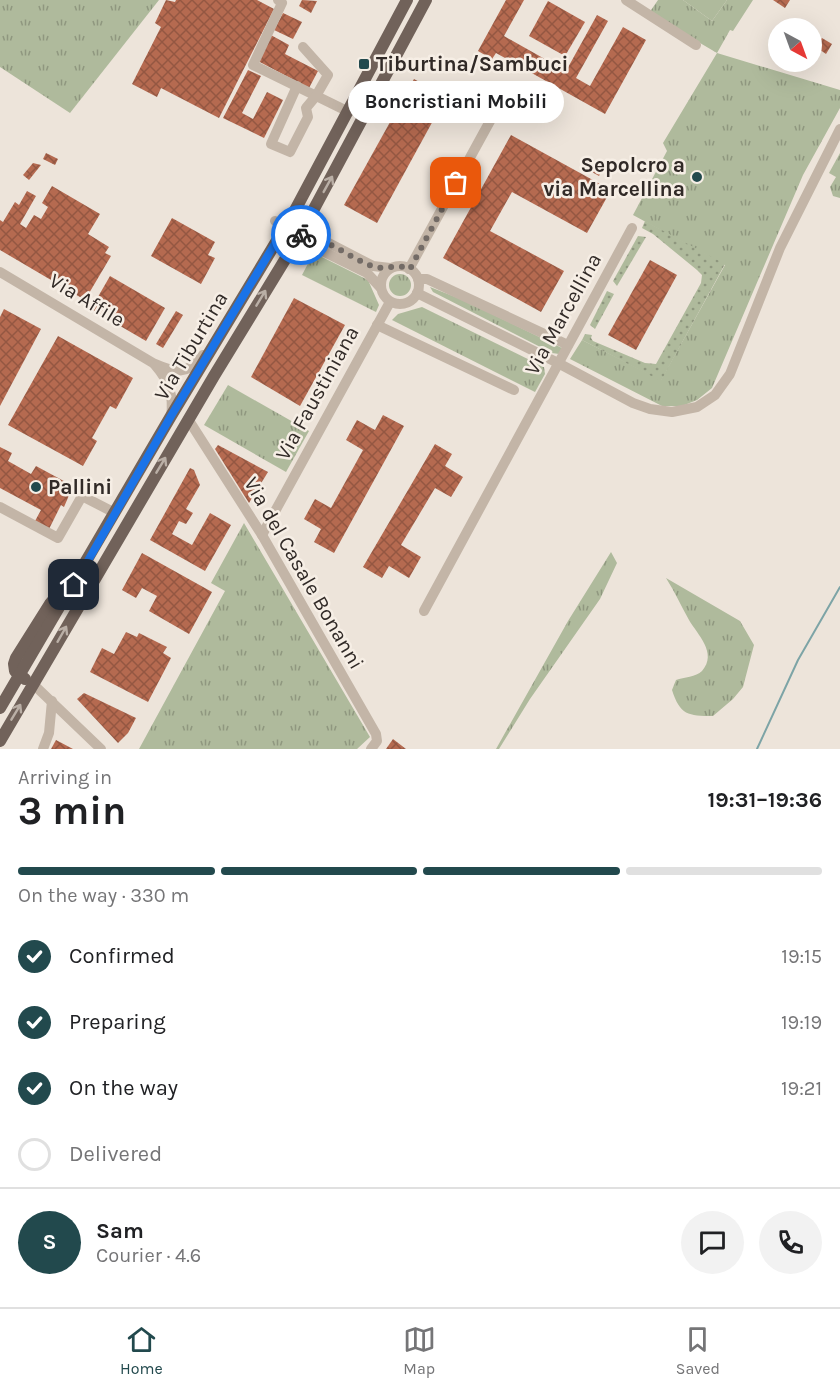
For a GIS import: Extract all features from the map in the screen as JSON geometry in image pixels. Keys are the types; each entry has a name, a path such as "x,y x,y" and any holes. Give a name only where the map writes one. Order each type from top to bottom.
{"main road":[{"name":"Via Tiburtina","path":"20,675 14,668 16,658 53,600 84,566 221,334 280,224 349,112 407,0"},
{"name":"Via Tiburtina","path":"0,741 188,419 300,235 426,0"},
{"path":"0,708 20,675 33,684"}],"street":[{"path":"278,0 282,3 253,64 349,112"},
{"path":"626,0 696,45"},
{"path":"297,86 271,144 290,152 308,117 306,108 328,75 303,47"},
{"path":"410,269 501,101"},
{"path":"417,293 558,363 626,400 650,410 685,411 703,405 721,389 730,374 777,256 840,129"},
{"path":"280,224 300,235 310,245 367,273 380,286 390,302 405,304 410,302 417,293 418,279 410,269 400,266 390,268 373,266 315,236 300,235"},
{"name":"Via Marcellina","path":"424,610 632,228"},
{"path":"380,286 383,276 390,268"},
{"name":"Via Affile","path":"0,272 153,363 174,371 189,369 197,364 221,334"},
{"path":"418,279 427,279 568,345"},
{"name":"Via Faustiniana","path":"262,535 390,302"},
{"path":"378,325 514,390"},
{"name":"Via Affile","path":"153,363 169,384 172,400 171,416"},
{"name":"Via del Casale Bonanni","path":"188,419 262,535 376,734 377,741 371,749"},
{"path":"0,507 58,538 82,496 115,513"},
{"path":"33,684 101,749"},
{"path":"43,749 50,727 52,701"}],"green space":[{"path":"0,0 159,0 70,113 0,67"},
{"path":"658,0 683,0 712,21 727,0 753,0 733,31 730,30 717,53 649,13"},
{"path":"683,0 727,0 712,21"},
{"path":"717,53 768,68 768,72 780,72 840,90 840,108 803,175 712,388 697,400 682,406 662,406 570,359 582,340 661,380 725,265 633,215 667,151 663,143"},
{"path":"840,153 840,198 833,196 830,187 836,177 829,173"},
{"path":"645,221 725,264 661,381 582,340 585,334 592,335 593,341 645,363 656,364 701,283 702,275 697,270 653,234 642,228"},
{"path":"638,236 646,237 617,286 613,281"},
{"path":"312,256 318,259 320,256 368,280 379,305 376,312 302,275"},
{"path":"400,274 408,277 411,285 408,293 400,296 392,293 389,285 392,277"},
{"path":"430,287 463,300 562,348 559,354 552,353 433,292"},
{"path":"607,291 614,294 595,329 590,325"},
{"path":"422,307 544,367 545,374 535,392 392,320 398,314"},
{"path":"228,385 309,431 286,472 204,425"},
{"path":"244,523 370,737 357,749 139,749 225,591 211,583"},
{"path":"611,552 617,563 600,599 530,699 499,749 496,749 568,621"},
{"path":"666,578 740,621 754,645 743,687 713,716 686,712 678,705 672,690 676,680 702,671 708,657 704,644"}],"building":[{"path":"166,0 175,2 176,0 257,0 274,9 219,118 161,88 157,97 132,84 161,27 155,23"},
{"path":"302,0 317,1 311,13 299,6"},
{"path":"506,0 524,0 504,36 566,71 597,15 608,21 576,78 590,86 623,27 646,40 605,114 496,53 492,59 478,51"},
{"path":"773,0 790,0 785,8"},
{"path":"548,1 585,22 565,56 529,36"},
{"path":"283,13 302,22 293,39 274,30"},
{"path":"269,34 289,45 285,54 318,71 309,88 256,60"},
{"path":"822,38 832,44 826,54 822,51"},
{"path":"248,70 261,76 242,113 253,119 267,92 283,100 264,138 223,118"},
{"path":"414,79 446,97 377,223 344,205"},
{"path":"544,94 551,98 546,108 539,104"},
{"path":"509,108 517,111 515,116 507,113"},
{"path":"511,135 611,190 587,233 512,192 490,231 564,271 541,312 443,258"},
{"path":"46,153 58,159 55,165 43,159"},
{"path":"586,161 603,169 599,176 583,167"},
{"path":"33,163 41,165 29,180 23,175"},
{"path":"52,186 100,214 88,234 109,247 105,253 111,256 85,300 0,250 0,220 3,222 15,202 19,205 27,191 36,196 20,224 26,228 34,215 41,219 48,207 42,203"},
{"path":"172,218 215,242 208,255 215,258 201,284 151,256"},
{"path":"650,260 677,275 636,350 608,335"},
{"path":"110,276 165,308 146,341 91,309"},
{"path":"294,298 345,325 300,406 251,377"},
{"path":"4,309 41,329 0,406 0,317"},
{"path":"176,311 183,315 163,348 156,344"},
{"path":"58,336 133,378 116,409 110,406 92,438 97,441 83,466 8,425"},
{"path":"383,415 404,426 334,553 314,542 321,529 304,519 315,499 331,508 363,450 346,440 357,420 375,430"},
{"path":"435,444 452,454 445,466 463,477 451,497 435,488 401,545 421,557 409,578 389,566 382,578 363,567"},
{"path":"218,445 268,472 249,503 215,449"},
{"name":"Pallini","path":"0,447 12,453 8,461 31,474 36,466 73,486 64,507 61,505 49,529 35,521 41,510 0,488"},
{"path":"190,468 194,470 200,485 186,509 193,513 186,524 179,521 172,534 192,545 210,513 231,525 205,571 150,540"},
{"path":"142,553 212,592 189,634 149,611 157,596 142,588 136,598 122,590"},
{"path":"126,632 137,637 139,633 167,647 163,653 171,658 148,702 90,672 102,648 114,654"},
{"path":"84,693 136,718 128,733 118,743 77,699"},
{"path":"393,739 406,749 386,749"},
{"path":"56,740 73,749 51,749"}],"waterway":[{"path":"757,749 798,660 840,587"}],"way so far":[{"path":"301,235 315,236 373,266 385,269 400,266 410,269 456,183"}],"place":[{"name":"Tiburtina/Sambuci","path":"364,64"},
{"name":"Sepolcro a via Marcellina","path":"697,177"},
{"name":"Boncristiani Mobili","path":"456,183"},
{"name":"Pallini","path":"36,487"}],"route":[{"path":"74,585 171,416 285,227 301,235"}]}
